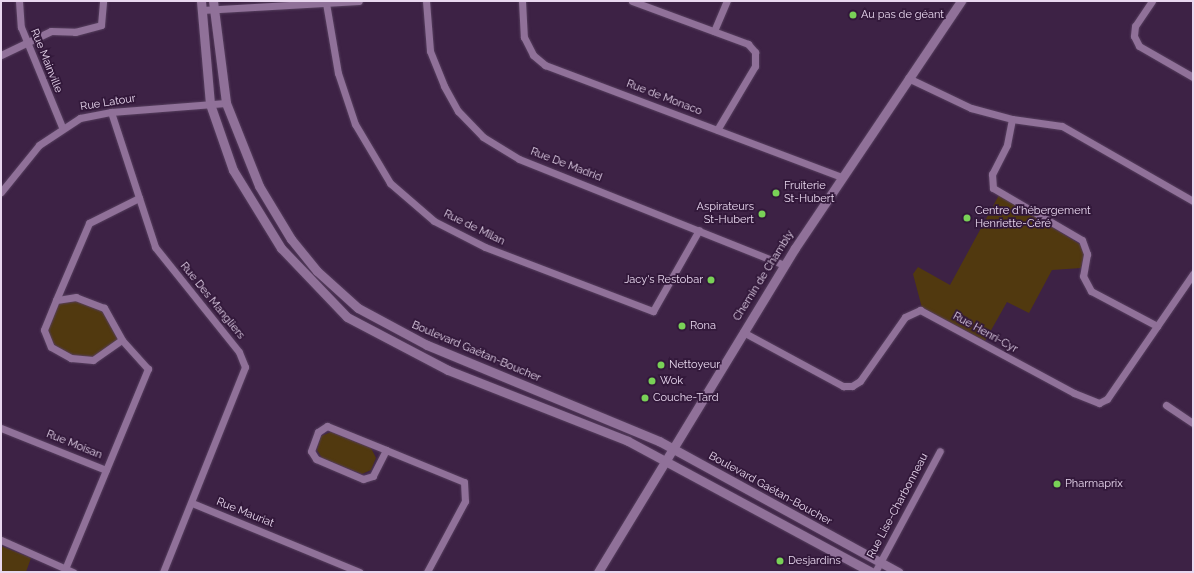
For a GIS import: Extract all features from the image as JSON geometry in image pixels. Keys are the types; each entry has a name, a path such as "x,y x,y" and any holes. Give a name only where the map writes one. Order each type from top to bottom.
{"street":[{"name":"Rue Mainville","path":"18,1 26,42 62,127"},
{"path":"1,55 51,31 75,32 101,25 103,1"},
{"path":"359,1 201,6 210,104 234,170 256,212 306,278 347,317 416,356 612,434 666,460 870,572"},
{"name":"Rue De Madrid","path":"426,1 430,51 444,86 458,111 483,137 519,159 784,265"},
{"name":"Rue de Monaco","path":"522,1 524,37 533,55 545,65 842,177"},
{"path":"632,1 748,44 755,52 755,66 716,130"},
{"path":"714,31 726,1"},
{"name":"Chemin de Chambly","path":"598,572 784,265 961,1"},
{"path":"1152,1 1135,26 1134,36 1138,46 1193,77"},
{"name":"Rue de Milan","path":"326,3 338,73 355,124 390,184 434,221 485,247 654,311 699,230"},
{"name":"Boulevard Gaétan-Boucher","path":"214,5 226,103 259,186 291,239 317,271 358,308 427,345 672,449 898,572"},
{"path":"908,78 971,108 1012,119 1062,126 1193,201"},
{"name":"Rue Latour","path":"1,192 18,167 62,127 80,118 111,112 226,103"},
{"name":"Rue Des Mangliers","path":"111,112 155,247 239,352 245,367 192,503"},
{"path":"1012,119 1007,145 992,174 993,188 1082,240 1088,254 1083,276 1091,291 1157,326"},
{"path":"122,340 93,360 71,358 51,347 44,330 89,223 139,198"},
{"name":"Rue Henri-Cyr","path":"743,332 843,386 852,386 860,381 905,317 920,310 1074,393 1099,403 1108,399 1193,274"},
{"path":"56,300 76,297 104,308 122,340 148,369 106,470"},
{"path":"1166,405 1193,423"},
{"path":"386,450 373,476 364,479 316,459 311,451 318,432 326,426 386,450 464,482 465,501 426,572"},
{"name":"Rue Moisan","path":"1,428 106,470 65,569"},
{"name":"Rue Lise-Charbonneau","path":"875,572 940,452"},
{"path":"163,572 192,503"},
{"name":"Rue Mauriat","path":"192,503 357,572"},
{"path":"1,540 73,572"}],"shaded area":[{"path":"999,195 1086,248 1081,268 1052,270 1029,313 1007,302 985,341 922,308 913,274 918,267 950,285"},
{"path":"76,297 104,308 122,340 93,360 71,358 51,347 44,330 56,300"},
{"path":"331,432 371,448 376,458 371,470 362,474 322,458 317,450 321,436"},
{"path":"1,546 31,558 26,572 1,572"}],"place":[{"name":"Au pas de géant","path":"853,15"},
{"name":"Fruiterie St-Hubert","path":"776,193"},
{"name":"Aspirateurs St-Hubert","path":"762,214"},
{"name":"Centre d'hébergement Henriette-Céré","path":"967,218"},
{"name":"Jacy's Restobar","path":"711,280"},
{"name":"Rona","path":"682,326"},
{"name":"Nettoyeur","path":"661,365"},
{"name":"Wok","path":"652,381"},
{"name":"Couche-Tard","path":"645,398"},
{"name":"Pharmaprix","path":"1057,484"},
{"name":"Desjardins","path":"780,561"}]}
